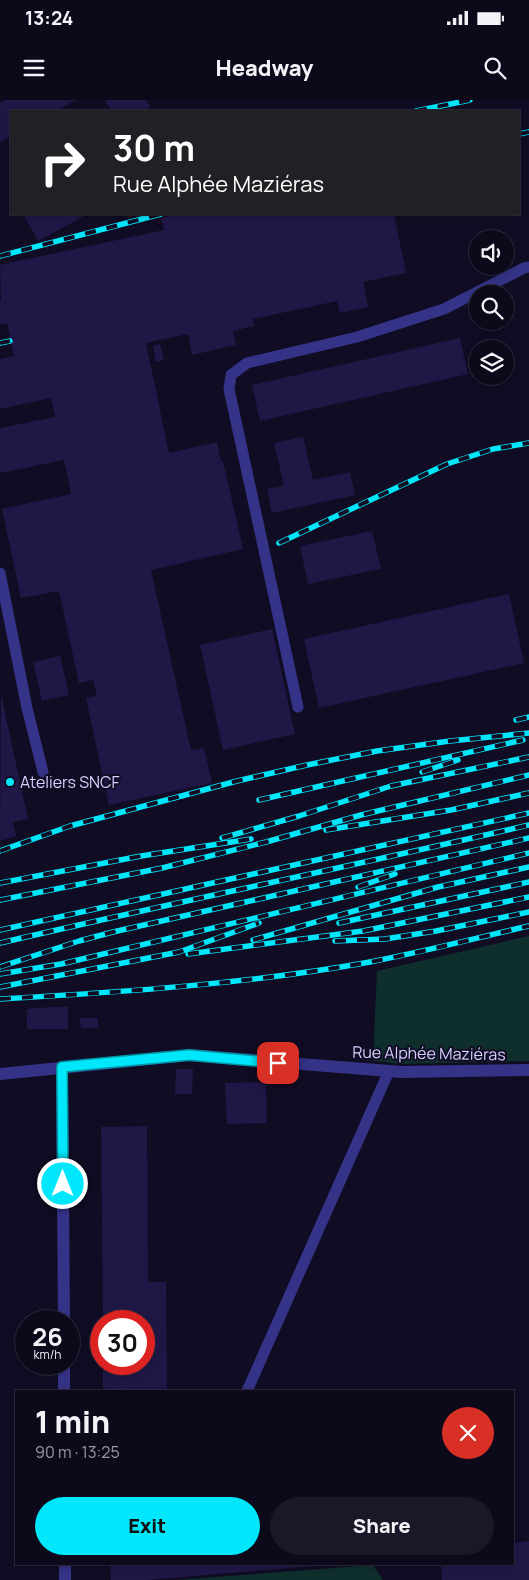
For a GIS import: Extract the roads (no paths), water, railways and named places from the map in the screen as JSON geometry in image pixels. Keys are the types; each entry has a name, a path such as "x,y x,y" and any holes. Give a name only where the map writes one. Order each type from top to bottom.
{"street":[{"name":"Rue Alphée Maziéras","path":"0,1074 189,1055 389,1072 529,1070"},
{"path":"62,1067 64,1310"},
{"path":"64,1375 64,1390"},
{"path":"65,1565 65,1580"}],"lane":[{"path":"298,707 230,389 231,375 247,363 357,337 444,309 529,267"},
{"path":"0,573 27,708 43,772"},
{"path":"247,1390 389,1072"}],"railway":[{"path":"421,110 470,100"},
{"path":"520,134 529,132"},
{"path":"0,256 157,215"},
{"path":"0,343 10,341"},
{"path":"279,543 447,464 493,449 529,443"},
{"path":"516,720 529,717"},
{"path":"0,851 70,826 237,781 307,765 377,751 529,733"},
{"path":"259,800 523,740"},
{"path":"222,838 299,816 391,786 529,757"},
{"path":"422,772 458,760"},
{"path":"0,900 162,868 266,842 361,815 529,775"},
{"path":"326,830 451,810 529,793"},
{"path":"0,930 529,813"},
{"path":"0,943 529,825"},
{"path":"0,967 113,932 529,838"},
{"path":"0,883 141,856 251,839"},
{"path":"0,974 61,964 529,853"},
{"path":"253,940 438,887 529,867"},
{"path":"358,887 395,874"},
{"path":"339,923 529,882"},
{"path":"188,954 363,931 529,897"},
{"path":"335,941 385,939 436,931 529,912"},
{"path":"0,987 179,952 259,923"},
{"path":"0,999 232,982 324,970 390,958 529,926"}],"place":[{"name":"Ateliers SNCF","path":"10,782"}]}
